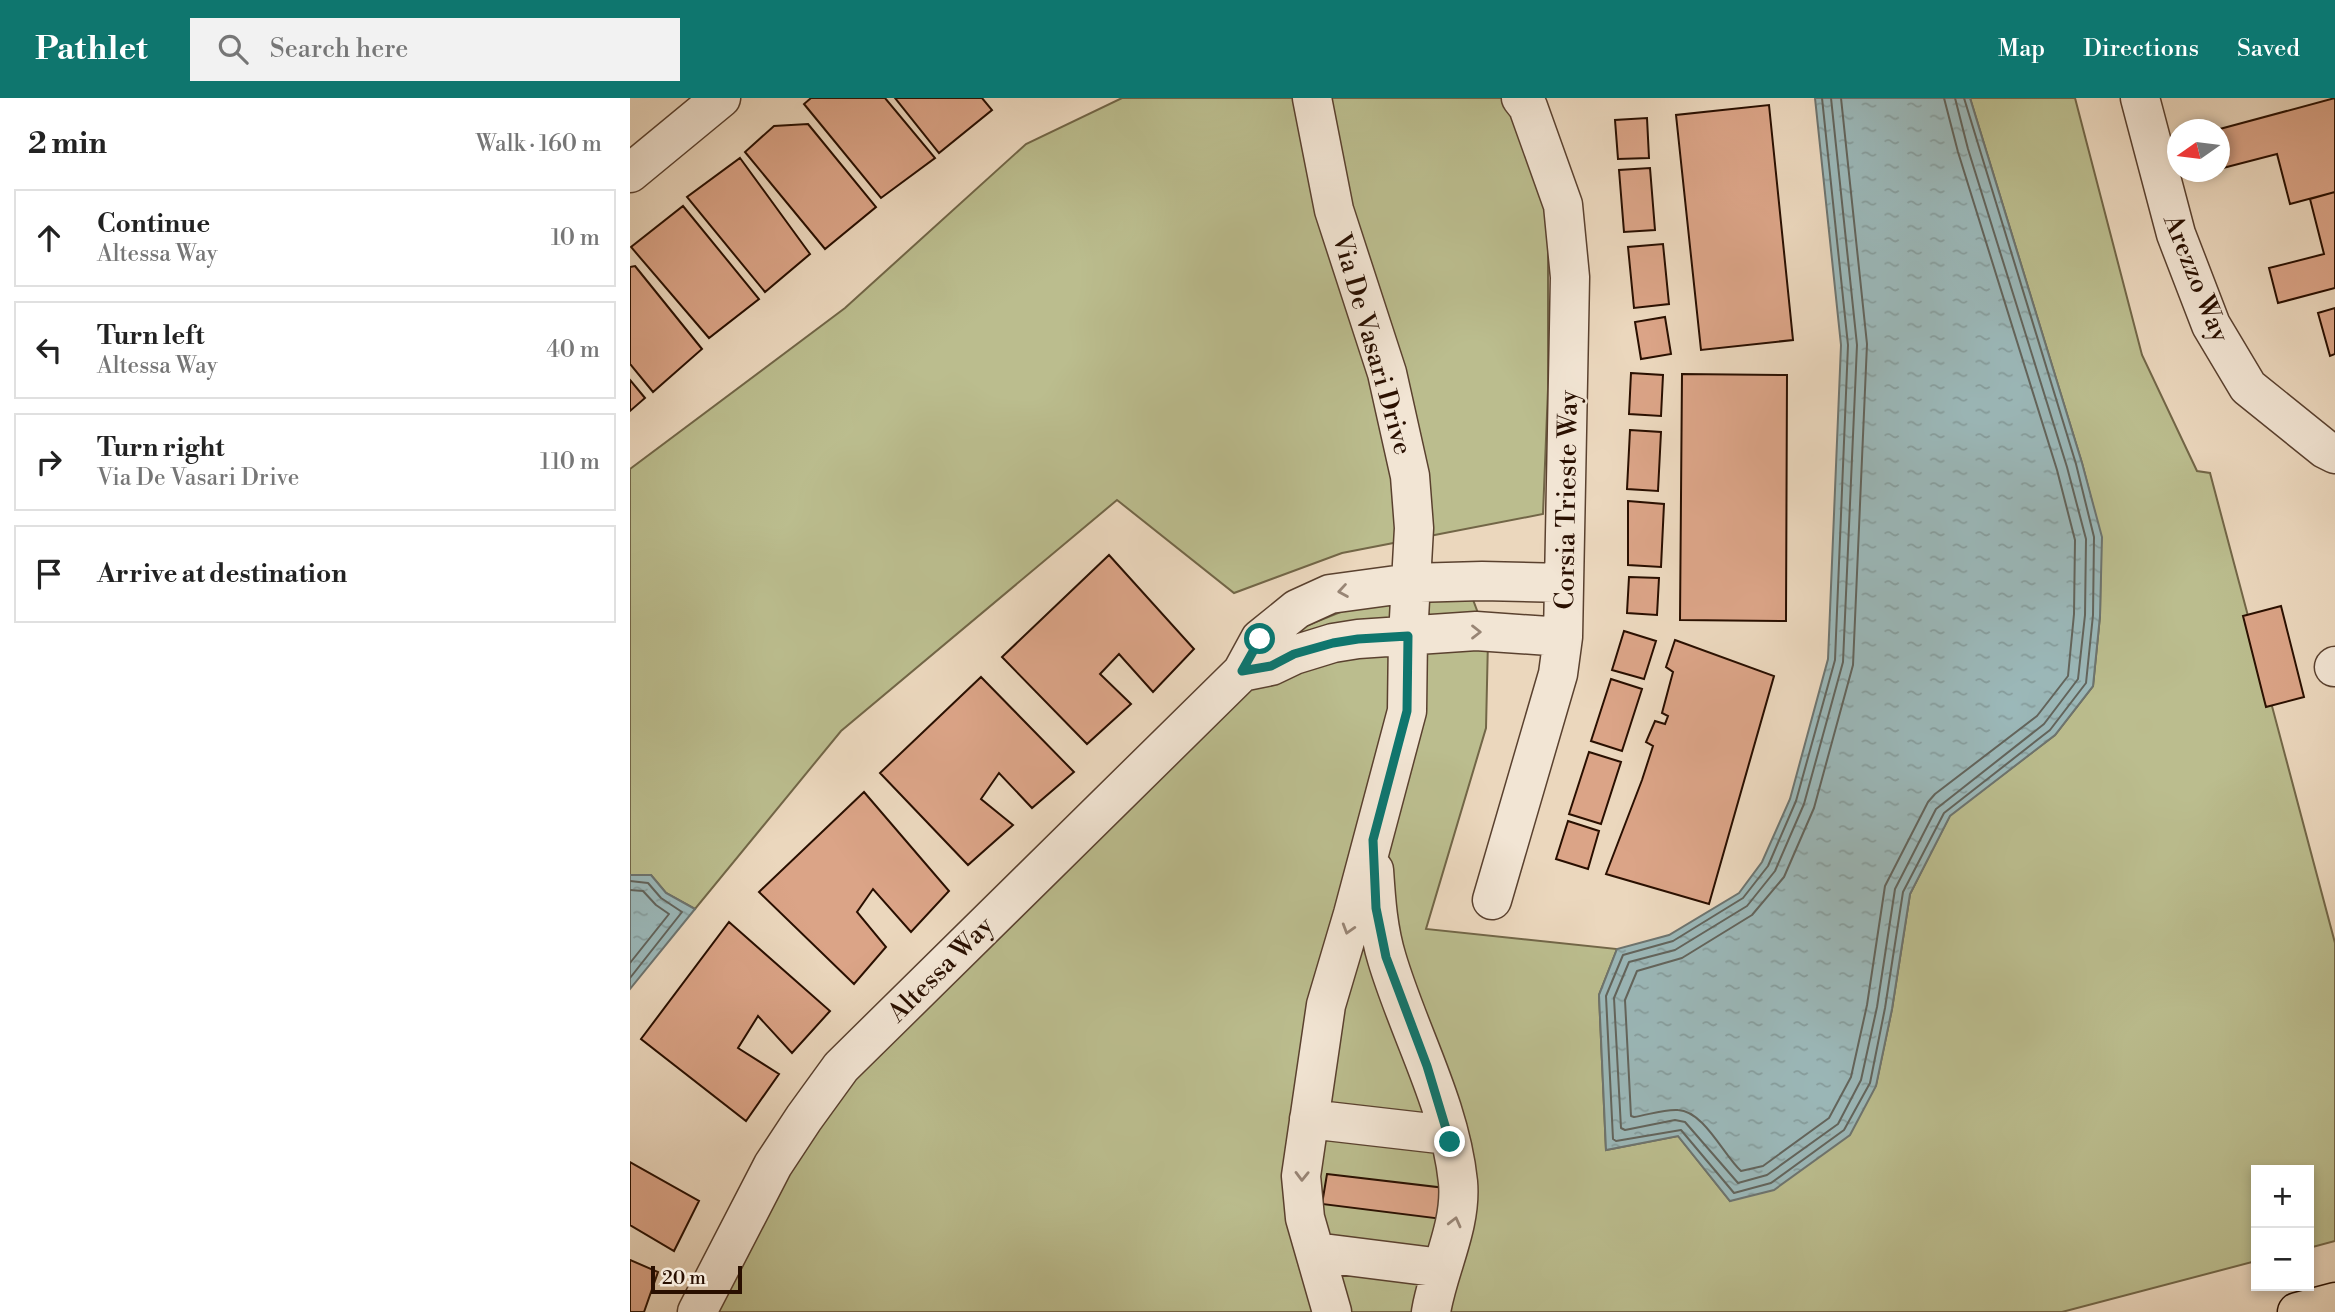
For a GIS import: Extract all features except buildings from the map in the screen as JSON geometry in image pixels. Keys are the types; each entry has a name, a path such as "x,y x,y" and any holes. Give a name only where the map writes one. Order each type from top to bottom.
{"main road":[{"path":"2297,1312 2335,1302"}],"street":[{"path":"630,173 721,98"},
{"name":"Via De Vasari Drive","path":"1312,98 1334,210 1383,362 1410,476 1414,528 1407,711 1325,1005 1301,1176 1305,1217 1332,1312"},
{"name":"Corsia Trieste Way","path":"1492,900 1558,674 1563,637 1570,277 1563,205 1528,107 1521,98"},
{"name":"Arezzo Way","path":"2140,98 2176,234 2211,325 2248,387 2325,449 2335,454"},
{"name":"Altessa Way","path":"697,1312 773,1165 841,1067 1242,671 1260,639 1297,609 1330,594 1411,583 1482,580 1564,583"},
{"path":"1242,671 1271,666 1294,654 1358,639 1476,631 1563,637"},
{"name":"Via De Vasari Drive","path":"1373,840 1376,908 1386,957 1427,1066 1448,1135 1458,1183 1458,1214 1431,1312"},
{"path":"1309,1119 1448,1135"},
{"path":"1315,1252 1442,1268"}],"green space":[{"path":"1122,98 1502,98 1516,118 1548,196 1548,389 1543,514 1342,553 1234,593 1117,500 841,731 695,909 666,893 651,875 630,875 630,469 845,308 1026,144"},
{"path":"1970,98 2075,98 2142,355 2197,471 2210,473 2335,943 2335,1241 2314,1247 2314,1165 2251,1165 2251,1262 2062,1312 704,1312 798,1145 989,923 1271,640 1400,588 1469,589 1488,640 1486,728 1426,929 1617,949 1599,995 1606,1150 1678,1136 1730,1201 1849,1135 1876,1085 1892,1009 1910,894 1950,815 2055,735 2093,686 2100,616 2101,537 2082,463"}],"water":[{"path":"1815,98 1970,98 2082,463 2102,537 2100,616 2093,686 2055,735 1950,816 1910,894 1892,1009 1876,1086 1850,1135 1774,1190 1730,1201 1678,1136 1606,1150 1599,995 1617,949 1669,935 1739,893 1762,862 1790,799 1828,659 1841,345"},
{"path":"630,875 651,875 666,893 695,909 630,989"}],"route":[{"path":"1260,639 1242,671 1271,666 1294,654 1333,643 1408,636 1407,711 1373,840 1376,908 1386,957 1427,1066 1450,1142"}]}
